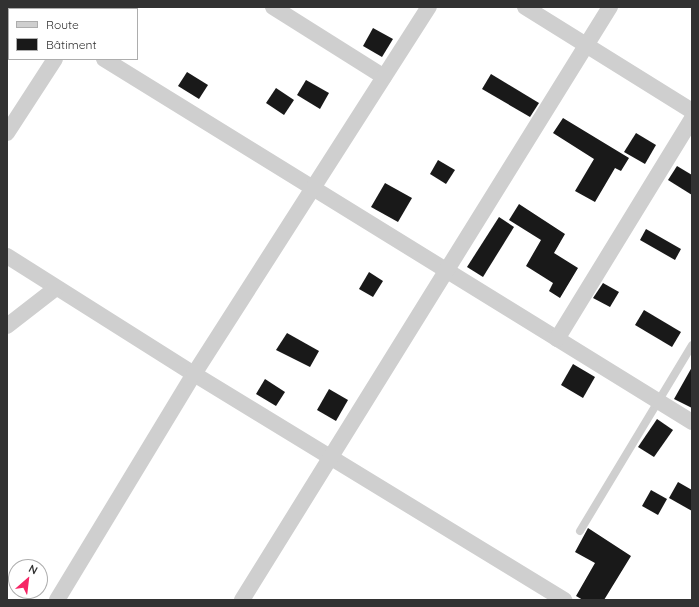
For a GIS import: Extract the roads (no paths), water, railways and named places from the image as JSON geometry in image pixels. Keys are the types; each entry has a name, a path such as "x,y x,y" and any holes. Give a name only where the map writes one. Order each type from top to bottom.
{"street":[{"path":"273,7 384,77"},
{"path":"57,600 194,374 429,7"},
{"path":"525,7 586,47 692,111"},
{"path":"242,600 610,7"},
{"path":"7,133 53,60"},
{"path":"106,60 312,189 692,422"},
{"path":"557,339 692,120"},
{"path":"7,256 330,458 564,600"},
{"path":"7,326 56,288"}],"lane":[{"path":"580,531 692,345"}]}
